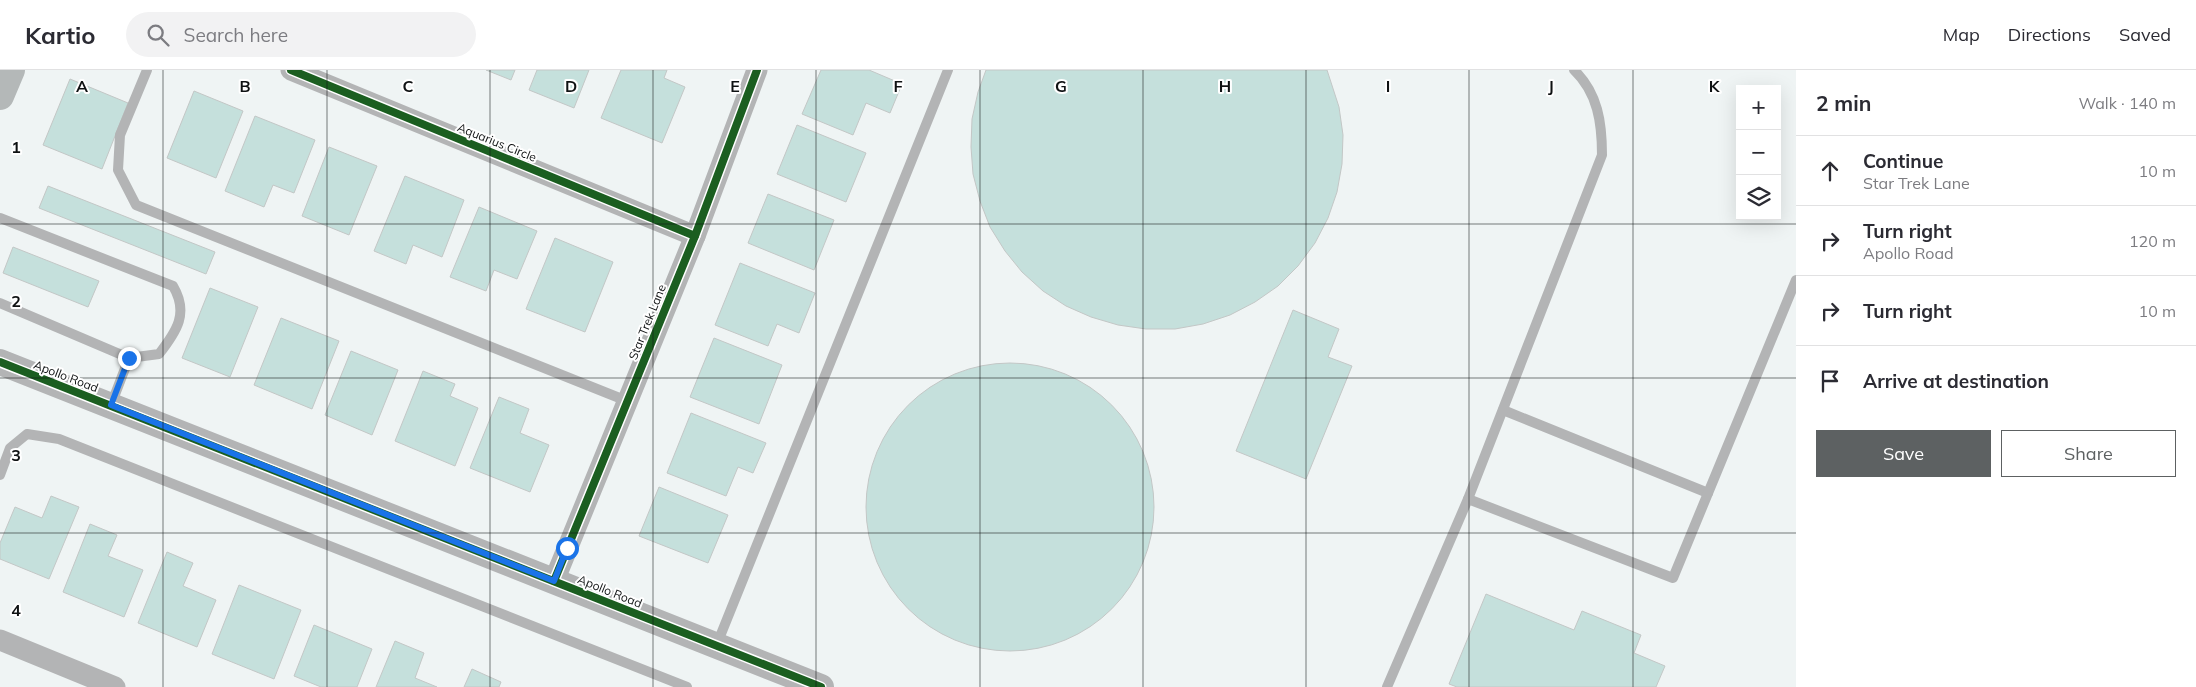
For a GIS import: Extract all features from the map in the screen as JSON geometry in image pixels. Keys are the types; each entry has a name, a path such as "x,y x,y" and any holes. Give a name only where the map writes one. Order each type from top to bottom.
{"main road":[{"path":"0,96 11,70"}],"street":[{"name":"Aquarius Circle","path":"291,70 695,236"},
{"name":"Star Trek Lane","path":"554,581 695,236 757,70"},
{"name":"Apollo Road","path":"0,362 821,687"},
{"path":"0,640 115,687"}],"lane":[{"path":"146,70 120,135 118,170 136,205 627,401"},
{"path":"716,645 948,70"},
{"path":"1387,687 1468,499 1602,155 1602,130 1597,108 1584,79 1574,70"},
{"path":"0,303 129,358 159,354 171,339 182,310 179,297 173,286 1,221"},
{"path":"1468,499 1673,578 1796,280"},
{"path":"111,405 129,358"},
{"path":"1503,410 1708,493"},
{"path":"0,475 10,448 27,434 59,439 687,687"}],"building":[{"path":"486,70 515,70 511,80"},
{"path":"537,70 589,70 574,108 529,90"},
{"path":"621,70 667,70 664,78 685,87 662,143 601,118"},
{"path":"821,70 869,70 902,84 890,113 866,103 853,135 802,114"},
{"path":"986,70 1327,70 1339,107 1343,135 1342,164 1337,192 1328,218 1315,243 1298,266 1278,286 1255,302 1230,315 1203,324 1175,329 1146,329 1118,325 1091,317 1066,306 1043,291 1022,272 1005,251 990,227 980,201 973,174 971,147 972,119 978,92"},
{"path":"70,79 128,103 102,169 43,145"},
{"path":"194,91 243,111 216,178 167,158"},
{"path":"255,116 315,140 294,193 273,185 264,207 225,191"},
{"path":"797,125 866,153 846,202 777,174"},
{"path":"329,147 377,166 349,235 302,216"},
{"path":"405,176 464,200 442,257 413,245 406,264 374,251"},
{"path":"48,186 215,252 206,274 39,208"},
{"path":"768,194 834,220 814,270 748,243"},
{"path":"479,207 537,231 517,279 494,270 486,291 450,277"},
{"path":"555,238 613,262 585,332 526,309"},
{"path":"13,247 99,281 88,307 3,273"},
{"path":"740,263 815,293 799,333 777,324 768,346 715,325"},
{"path":"210,288 258,307 230,377 182,358"},
{"path":"1293,310 1339,329 1328,357 1352,366 1306,479 1236,451"},
{"path":"281,318 339,341 312,409 254,385"},
{"path":"714,338 782,365 759,424 690,397"},
{"path":"351,351 398,370 372,435 325,415"},
{"path":"1010,363 1038,366 1065,374 1090,387 1112,405 1130,427 1143,452 1151,479 1154,507 1151,535 1143,562 1130,587 1112,609 1090,627 1065,640 1038,648 1010,651 982,648 955,640 930,627 908,609 890,587 877,562 869,535 866,507 869,479 877,452 890,427 908,405 930,387 955,374 982,366"},
{"path":"423,371 455,384 450,396 478,408 455,466 395,441"},
{"path":"499,397 529,409 520,433 549,445 530,492 470,468"},
{"path":"691,413 766,443 753,473 738,467 726,496 667,473"},
{"path":"659,487 728,515 708,563 639,536"},
{"path":"51,496 79,507 49,579 0,559 0,543 15,507 42,518"},
{"path":"90,524 117,535 108,556 143,570 124,617 63,592"},
{"path":"167,552 193,563 183,586 216,600 197,647 138,623"},
{"path":"239,585 301,610 274,679 212,654"},
{"path":"1486,594 1574,630 1582,611 1641,635 1634,653 1665,666 1656,687 1457,687 1449,684"},
{"path":"314,625 372,649 357,687 321,687 294,676"},
{"path":"395,641 424,653 415,678 437,687 376,687"},
{"path":"472,669 501,682 499,687 464,687"}],"cycle path":[{"path":"291,70 695,236"},
{"path":"554,581 695,236 757,70"},
{"path":"0,362 821,687"}],"route":[{"path":"129,358 111,405 554,581 567,548"}]}
